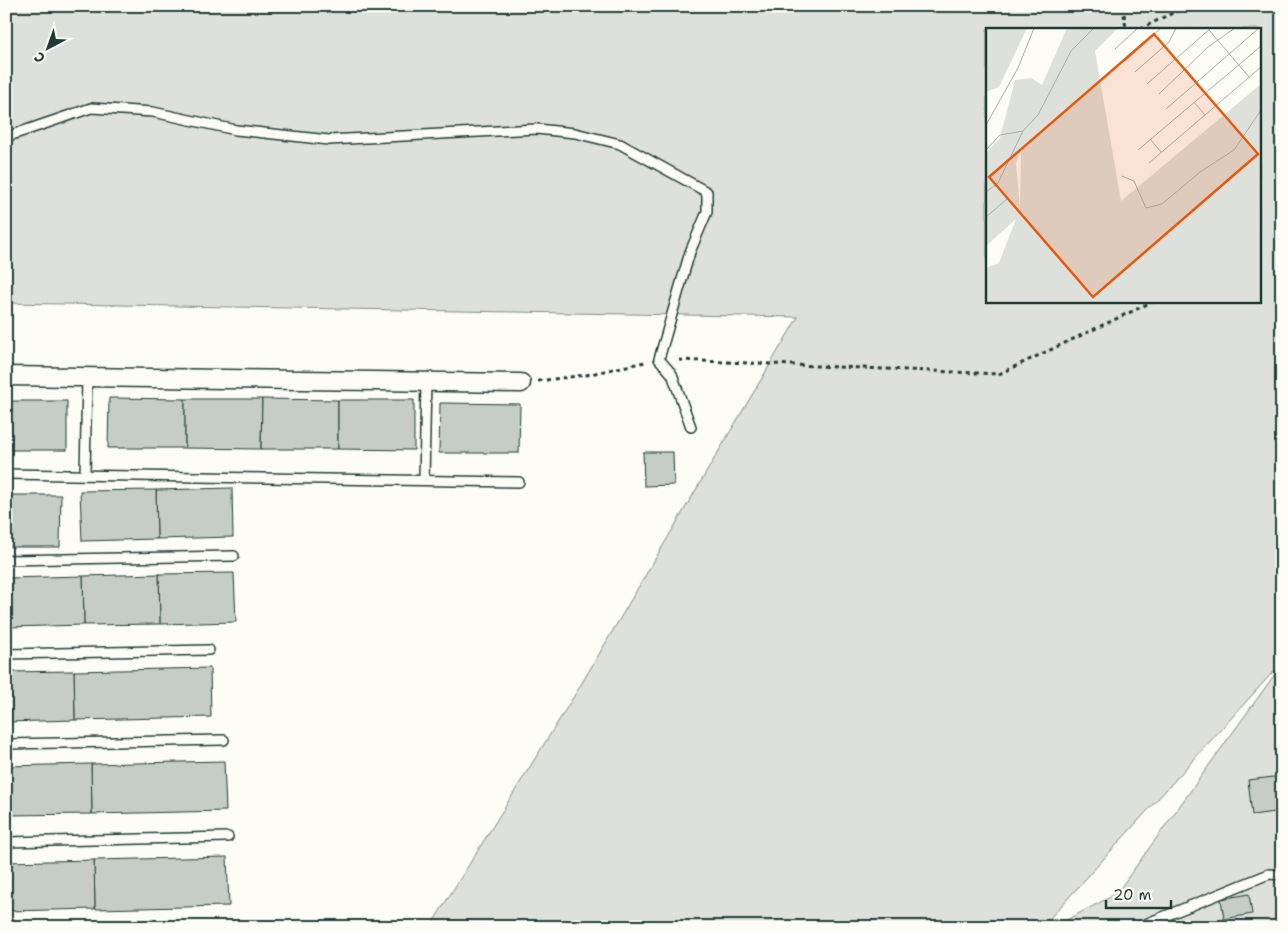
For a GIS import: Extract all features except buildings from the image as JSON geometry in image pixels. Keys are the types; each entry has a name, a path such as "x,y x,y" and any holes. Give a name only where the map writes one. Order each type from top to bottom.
{"street":[{"path":"6,376 521,383"}],"lane":[{"path":"6,137 91,108 153,112 236,130 329,140 537,129 575,133 620,144 707,192 707,212 690,252 659,359 672,374 691,427"},
{"path":"85,475 87,377"},
{"path":"424,480 426,382"},
{"path":"6,474 519,482"},
{"path":"6,560 234,556"},
{"path":"6,654 209,650"},
{"path":"6,744 224,740"},
{"path":"6,842 228,837"},
{"path":"1138,927 1270,874 1282,875"}],"path":[{"path":"1123,6 1126,28"},
{"path":"1142,28 1187,6"},
{"path":"521,383 586,375 659,359 999,374 1152,302"}],"shaded area":[{"path":"6,6 1282,6 1282,927 1053,927 1116,894 1278,670 1272,673 1042,927 430,927 576,693 798,317 6,303"}]}
